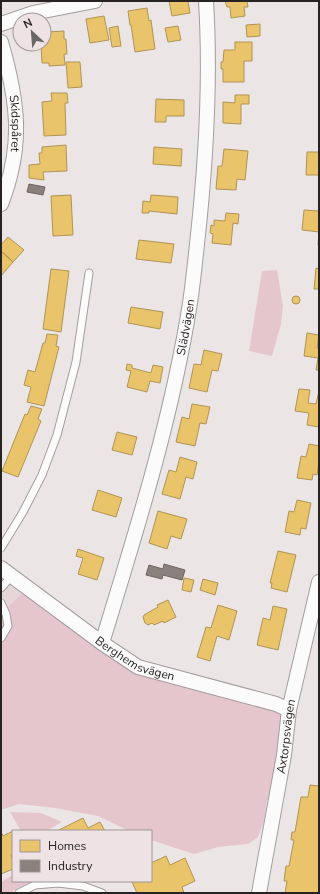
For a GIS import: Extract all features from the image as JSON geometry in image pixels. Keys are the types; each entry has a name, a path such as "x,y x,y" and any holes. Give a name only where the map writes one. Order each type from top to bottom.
{"street":[{"path":"1,24 33,13 95,1"},
{"name":"Slädvägen","path":"102,643 146,496 165,420 190,302 205,168 208,69 206,1"},
{"name":"Skidspåret","path":"1,42 10,73 17,123 15,155 6,192 1,204"},
{"name":"Berghemsvägen","path":"6,572 102,643 138,667 276,704 289,710"},
{"name":"Axtorpsvägen","path":"259,893 284,755 289,710 319,582"}],"lane":[{"path":"1,548 23,512 42,475 57,435 76,362 89,273"},
{"path":"1,588 6,572"},
{"path":"1,603 6,614 8,626 1,638"},
{"path":"19,893 35,885 58,883 83,886 102,893"}],"shaded area":[{"path":"277,270 283,306 281,324 272,356 249,351 262,271"},
{"path":"1,568 27,588 1,614"},
{"path":"27,588 138,667 289,710 275,801 267,800 264,821 258,837 248,844 218,847 194,854 152,840 152,830 127,830 98,816 55,808 19,804 1,810 1,614"},
{"path":"10,812 41,813 62,822 48,830 20,830"},
{"path":"12,876 12,882 32,882 9,893 1,893 1,882"}],"building: Homes":[{"path":"169,1 188,1 190,13 172,16"},
{"path":"225,1 247,1 248,7 244,7 245,16 231,18 230,7 227,7"},
{"path":"147,8 149,21 151,20 155,49 135,52 128,11"},
{"path":"104,16 109,40 90,43 86,19"},
{"path":"260,24 260,36 247,37 246,25"},
{"path":"118,26 121,46 112,47 109,28"},
{"path":"178,26 181,40 168,42 165,28"},
{"path":"64,31 67,54 64,54 65,65 49,66 49,63 42,63 41,52 52,52 52,32"},
{"path":"235,42 252,42 252,61 244,61 244,82 223,82 223,69 221,69 221,62 223,62 224,50 235,50"},
{"path":"66,62 80,62 82,87 68,88"},
{"path":"51,93 67,93 68,103 65,103 66,135 44,136 42,102 52,101"},
{"path":"235,95 249,95 249,104 241,104 241,124 223,123 223,102 235,103"},
{"path":"156,99 184,100 184,116 166,116 166,122 155,122"},
{"path":"66,145 67,171 43,172 44,180 29,178 29,165 40,164 39,153 42,153 42,147"},
{"path":"154,147 182,149 181,166 153,164"},
{"path":"224,149 248,151 245,180 237,179 236,190 216,189 218,166 222,166"},
{"path":"307,152 319,152 319,175 306,175"},
{"path":"71,195 73,235 53,236 51,196"},
{"path":"151,195 178,197 177,214 149,211 149,213 142,213 143,201 150,202"},
{"path":"304,210 319,211 319,232 302,230"},
{"path":"226,213 239,214 238,224 233,223 231,245 212,243 213,234 210,233 211,225 214,226 214,220 225,221"},
{"path":"8,237 24,250 13,262 1,251 1,245"},
{"path":"139,240 174,244 171,263 136,259"},
{"path":"1,251 13,262 1,276"},
{"path":"316,268 319,269 319,289 314,289"},
{"path":"51,269 69,271 61,332 43,329"},
{"path":"294,296 298,296 300,300 298,304 294,304 292,302 292,298"},
{"path":"131,307 163,312 160,329 128,323"},
{"path":"307,333 319,335 317,348 319,348 319,370 316,370 318,358 304,356"},
{"path":"47,334 58,335 56,346 59,347 44,406 27,402 31,387 24,385 28,370 35,372"},
{"path":"204,350 222,354 218,371 212,370 207,392 189,388 194,364 201,365"},
{"path":"127,364 132,365 132,368 151,373 153,365 163,367 160,383 150,381 147,392 127,387 131,371 126,370"},
{"path":"299,389 310,390 308,403 316,404 319,391 319,427 307,425 309,413 295,411"},
{"path":"192,404 210,407 206,424 200,423 195,446 176,442 182,417 189,419"},
{"path":"31,406 42,409 38,419 41,421 18,477 2,471 25,414 27,415"},
{"path":"117,432 137,437 132,455 112,450"},
{"path":"309,444 319,446 317,475 313,474 312,480 297,478 301,456 306,457"},
{"path":"180,457 197,462 193,479 186,477 180,499 162,494 169,470 176,472"},
{"path":"98,490 122,498 116,517 92,510"},
{"path":"297,500 311,503 306,529 301,528 300,535 285,532 289,511 294,512"},
{"path":"158,511 187,519 181,539 171,536 167,549 149,543"},
{"path":"78,549 104,558 97,580 78,574 83,558 76,556"},
{"path":"278,551 296,555 287,592 271,588 272,583 270,583"},
{"path":"184,578 194,580 191,592 182,590"},
{"path":"203,579 218,583 215,595 200,590"},
{"path":"168,600 176,617 164,623 163,621 154,625 152,623 148,625 145,623 143,617 144,615 158,607 157,605"},
{"path":"218,605 237,611 229,640 217,636 210,661 197,657 206,627 211,628"},
{"path":"273,606 287,609 278,650 257,645 263,618 270,620"},
{"path":"310,785 319,786 319,893 285,893 287,881 284,881 286,866 289,866 294,840 291,840 292,832 295,832 301,797 308,797"},
{"path":"83,818 88,828 100,822 104,830 59,830"},
{"path":"1,832 3,836 12,832 12,869 1,874"},
{"path":"166,856 170,865 185,858 195,881 182,887 184,893 137,893 132,882 152,882 152,863"}],"building: Industry":[{"path":"29,184 45,187 43,195 27,192"},
{"path":"164,564 185,570 182,580 163,575 162,579 146,575 149,565 163,569"}]}
